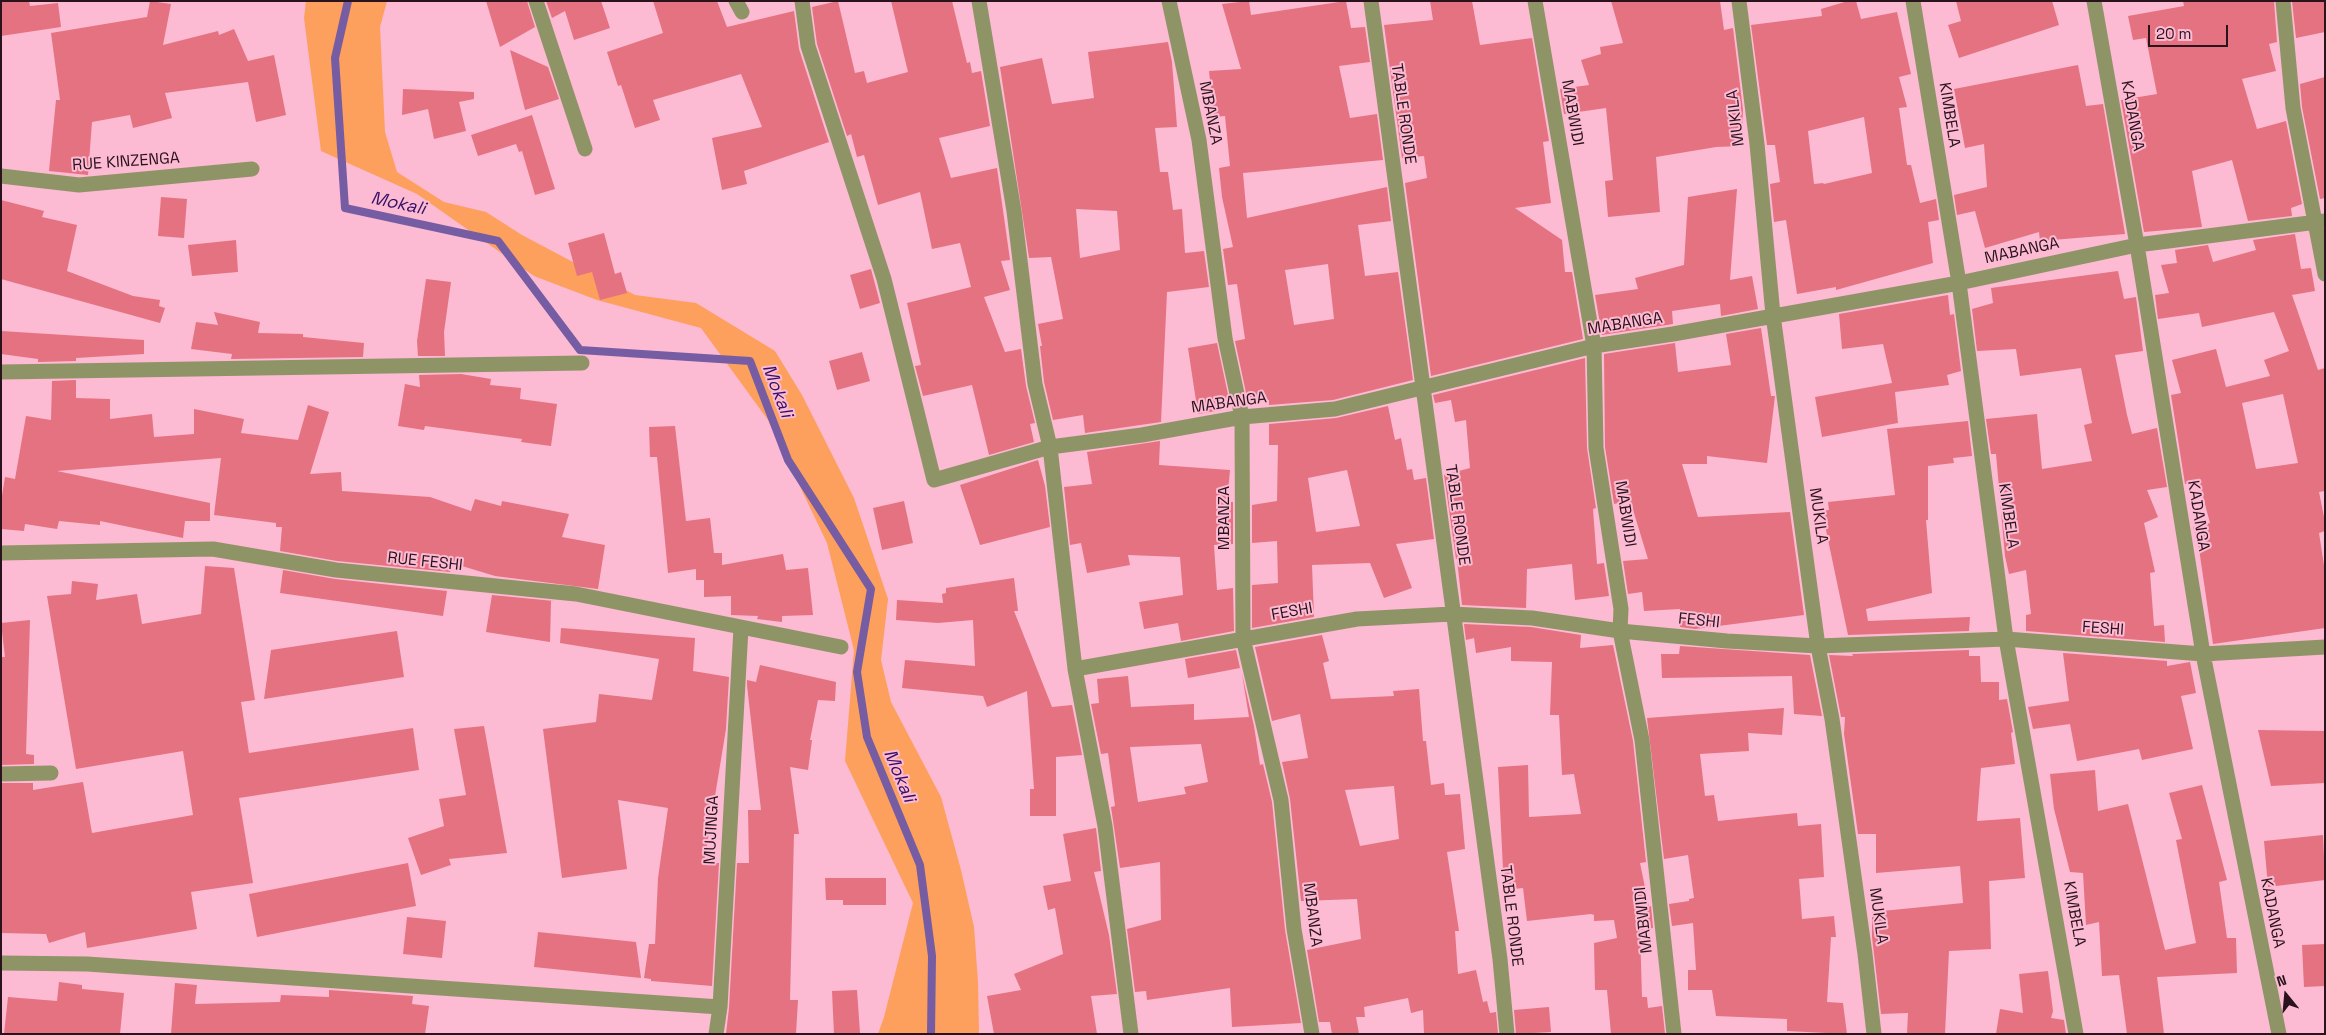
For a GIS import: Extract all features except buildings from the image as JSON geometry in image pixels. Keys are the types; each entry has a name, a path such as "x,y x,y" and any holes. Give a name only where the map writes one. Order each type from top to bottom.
{"street":[{"path":"536,1 586,149"},
{"name":"MABANGA","path":"802,1 808,46 884,279 934,480 1050,447 1142,435 1242,417 1335,409 1594,346 1673,334 1959,283 2137,245 2320,222"},
{"path":"979,1 1014,211 1035,384 1050,447 1075,669 1105,826 1131,1034"},
{"name":"MBANZA","path":"1170,1 1199,140 1225,338 1242,417 1243,638 1281,800 1294,929 1312,1034"},
{"name":"TABLE RONDE","path":"1371,1 1452,614 1500,959 1507,1034"},
{"name":"MABWIDI","path":"1535,1 1594,346 1596,448 1621,609 1620,631 1642,740 1674,1034"},
{"name":"MUKILA","path":"1739,1 1757,144 1773,315 1818,646 1832,719 1866,954 1874,1034"},
{"name":"KIMBELA","path":"1913,1 1959,283 2006,639 2076,1034"},
{"name":"KADANGA","path":"2094,1 2137,245 2203,654 2279,1034"},
{"path":"2283,1 2294,108 2320,222 2325,274"},
{"name":"RUE KINZENGA","path":"1,176 79,185 252,169"},
{"path":"1,372 582,363"},
{"name":"RUE FESHI","path":"1,553 213,549 336,570 576,594 841,647"},
{"name":"FESHI","path":"1075,669 1357,619 1452,614 1532,618 1620,631 1727,641 1818,646 2006,639 2203,654 2325,647"},
{"name":"MUJINGA","path":"716,1034 720,1007 741,628"},
{"path":"1,774 51,773"},
{"path":"1,964 87,964 720,1007"}],"shaded area":[{"path":"306,1 387,1 380,27 385,132 397,172 444,202 486,212 522,235 635,295 696,303 775,351 802,395 854,498 888,599 881,660 891,702 941,797 961,870 974,927 979,1034 878,1034 913,903 845,761 854,650 827,543 768,420 701,328 597,300 534,276 417,194 321,151 304,18"}],"waterway":[{"name":"Mokali","path":"348,1 335,58 345,208 498,241 580,350 750,361 788,460 871,589 857,672 867,737 920,865 932,956 931,1034"}]}
